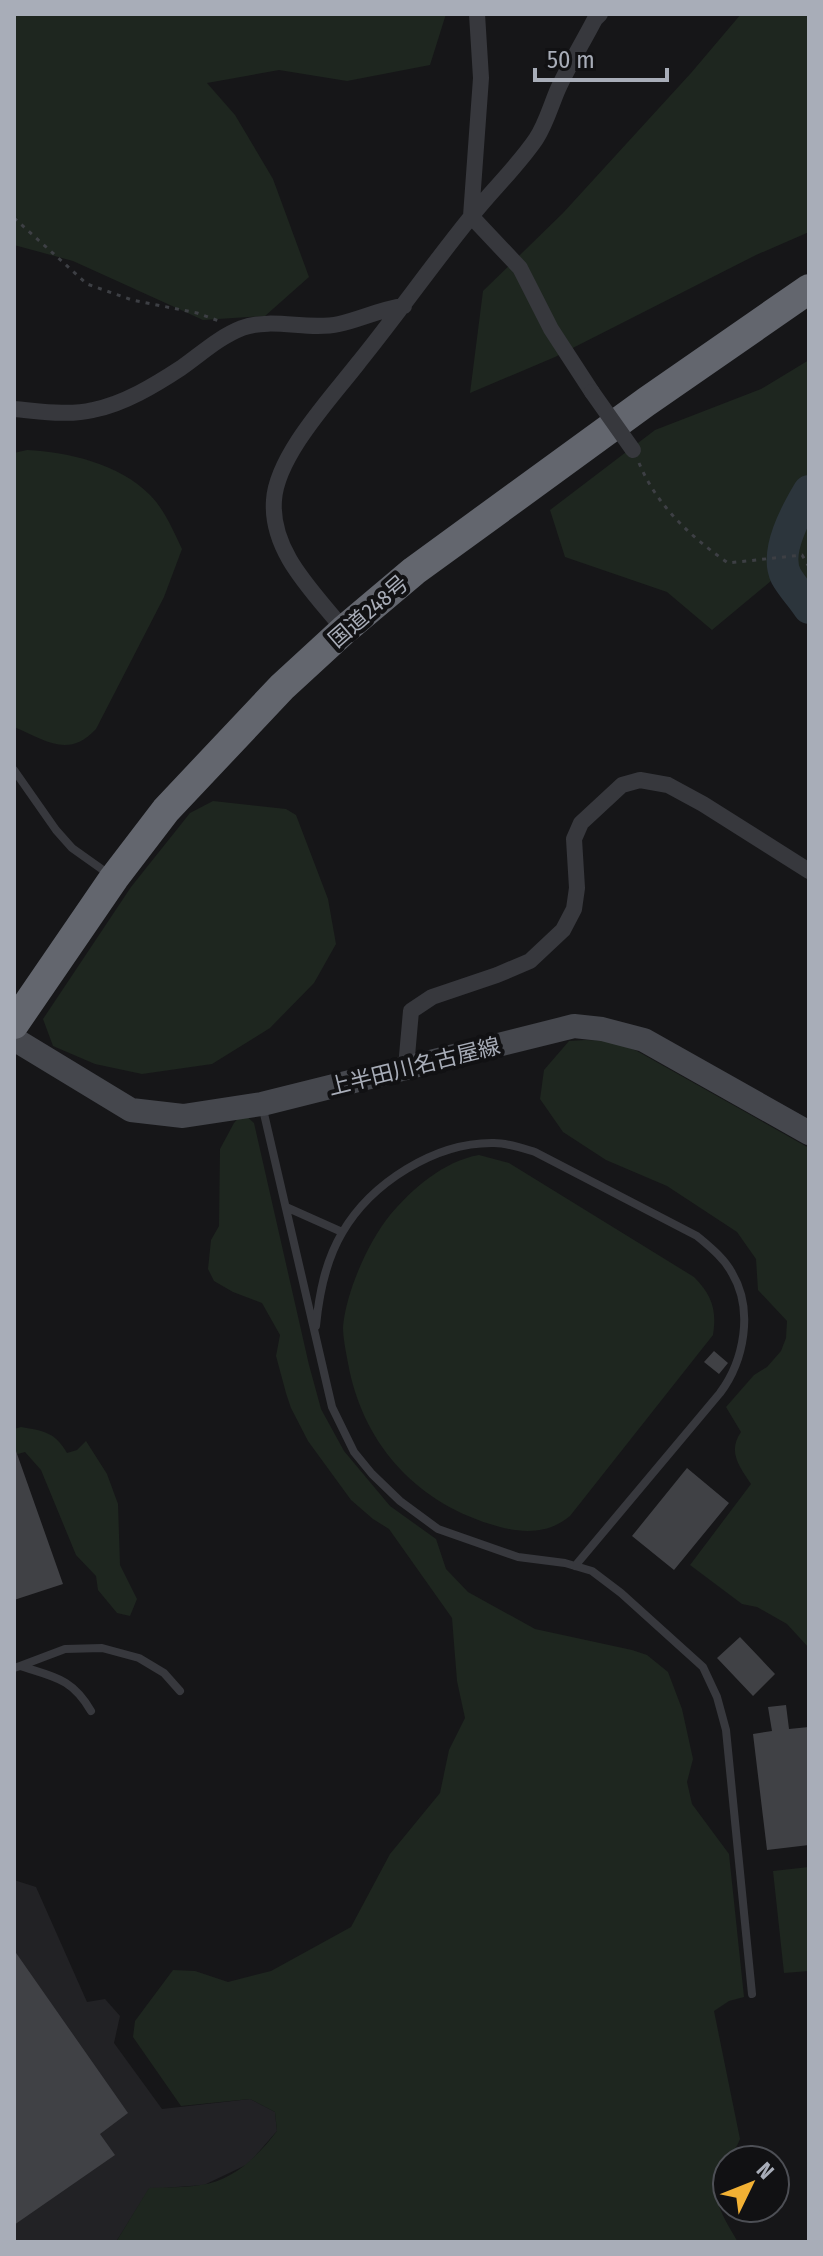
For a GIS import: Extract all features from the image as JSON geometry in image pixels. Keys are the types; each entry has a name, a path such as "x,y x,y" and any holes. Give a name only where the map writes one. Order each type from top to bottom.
{"highway":[{"name":"国道248号","path":"14,1024 114,878 166,810 282,687 414,571 646,402 809,289"}],"main road":[{"name":"上半田川名古屋線","path":"14,1039 131,1110 183,1116 262,1104 574,1026 602,1029 644,1040 809,1133"}],"street":[{"path":"477,14 481,78 471,216 520,268 551,329 633,450"},
{"path":"344,630 296,571 280,542 273,521 274,497 282,471 306,429 471,216 538,136 559,86 600,14"},
{"path":"14,409 92,411 154,384 182,368 223,337 241,329 269,324 317,327 340,324 387,308 404,306"},
{"path":"406,1067 411,1011 432,997 530,961 563,930 574,909 577,888 574,839 581,823 622,785 640,780 668,785 809,871"}],"lane":[{"path":"14,770 72,848 114,878"},
{"path":"262,1104 332,1407 354,1452 400,1501 438,1529 518,1557 592,1571 703,1667 717,1697 726,1730 752,1994"},
{"path":"316,1337 324,1276 342,1232 370,1198 403,1172 440,1153 461,1147 496,1143 535,1152 697,1236 732,1272 742,1300 744,1317 739,1361 731,1378 575,1566"},
{"path":"286,1207 342,1232"},
{"path":"17,1667 65,1649 102,1648 139,1658 164,1673 180,1691"},
{"path":"17,1667 62,1679 82,1694 91,1711"}],"path":[{"path":"14,218 87,284 132,300 197,313 241,329"},
{"path":"633,450 645,478 677,521 701,544 728,563 802,555 809,567"}],"shaded area":[{"path":"14,14 446,14 430,65 347,81 279,70 207,83 235,115 273,179 309,277 265,316 203,320 73,261 14,245"},
{"path":"741,14 809,14 809,232 756,255 555,357 470,393 483,291 563,213"},
{"path":"809,360 809,598 777,576 712,630 667,592 565,557 550,510 655,430 761,389"},
{"path":"27,450 76,457 124,475 155,501 182,549 164,597 96,729 86,738 66,745 47,741 14,727 14,453"},
{"path":"213,801 286,809 296,815 328,899 336,944 314,983 270,1028 212,1064 142,1074 95,1064 53,1046 43,1019 131,887 190,813"},
{"path":"569,1041 613,1041 637,1051 809,1148 809,1648 787,1624 757,1607 742,1604 690,1565 751,1484 735,1453 741,1432 726,1407 754,1375 767,1367 781,1351 787,1321 758,1290 756,1259 737,1232 667,1186 606,1160 563,1132 540,1099 544,1070"},
{"path":"243,1113 254,1123 321,1409 344,1451 390,1506 436,1539 446,1569 468,1592 535,1629 632,1650 647,1655 668,1672 682,1709 693,1759 687,1782 692,1804 729,1854 744,1997 729,2001 714,2011 740,2139 738,2144 711,2144 711,2224 728,2224 738,2242 116,2242 149,2188 212,2183 234,2173 253,2158 277,2131 275,2112 250,2099 181,2106 133,2037 135,2021 173,1970 195,1971 228,1982 271,1971 351,1927 390,1854 440,1793 449,1750 465,1718 457,1681 452,1618 389,1529 351,1500 308,1441 291,1408 276,1356 280,1335 262,1303 214,1281 208,1269 211,1240 219,1226 220,1149"},
{"path":"479,1155 509,1163 694,1277 705,1290 713,1310 713,1335 570,1516 542,1530 521,1531 490,1524 437,1500 415,1483 395,1464 365,1418 348,1363 343,1327 345,1313 359,1268 382,1226 399,1205 430,1177 454,1163"},
{"path":"21,1427 48,1434 67,1453 77,1450 86,1441 107,1474 118,1504 120,1565 137,1599 130,1616 117,1613 98,1590 96,1576 76,1555 41,1470 25,1452 14,1455 14,1429"},
{"path":"809,1867 809,1971 784,1973 773,1871"},
{"path":"14,1880 36,1887 87,2002 105,1999 120,2016 114,2043 162,2109 250,2099 275,2112 277,2131 248,2164 204,2185 149,2189 116,2242 14,2242"}],"building":[{"path":"714,1351 728,1363 719,1374 704,1362"},
{"path":"14,1451 63,1584 14,1600"},
{"path":"687,1468 729,1503 674,1570 632,1536"},
{"path":"740,1637 775,1674 753,1696 717,1658"},
{"path":"786,1705 789,1729 809,1727 809,1845 767,1850 753,1734 772,1731 768,1707"},
{"path":"14,1950 128,2113 100,2134 115,2155 14,2225"}],"waterway":[{"path":"809,491 788,532 783,555 786,576 809,608"}]}
